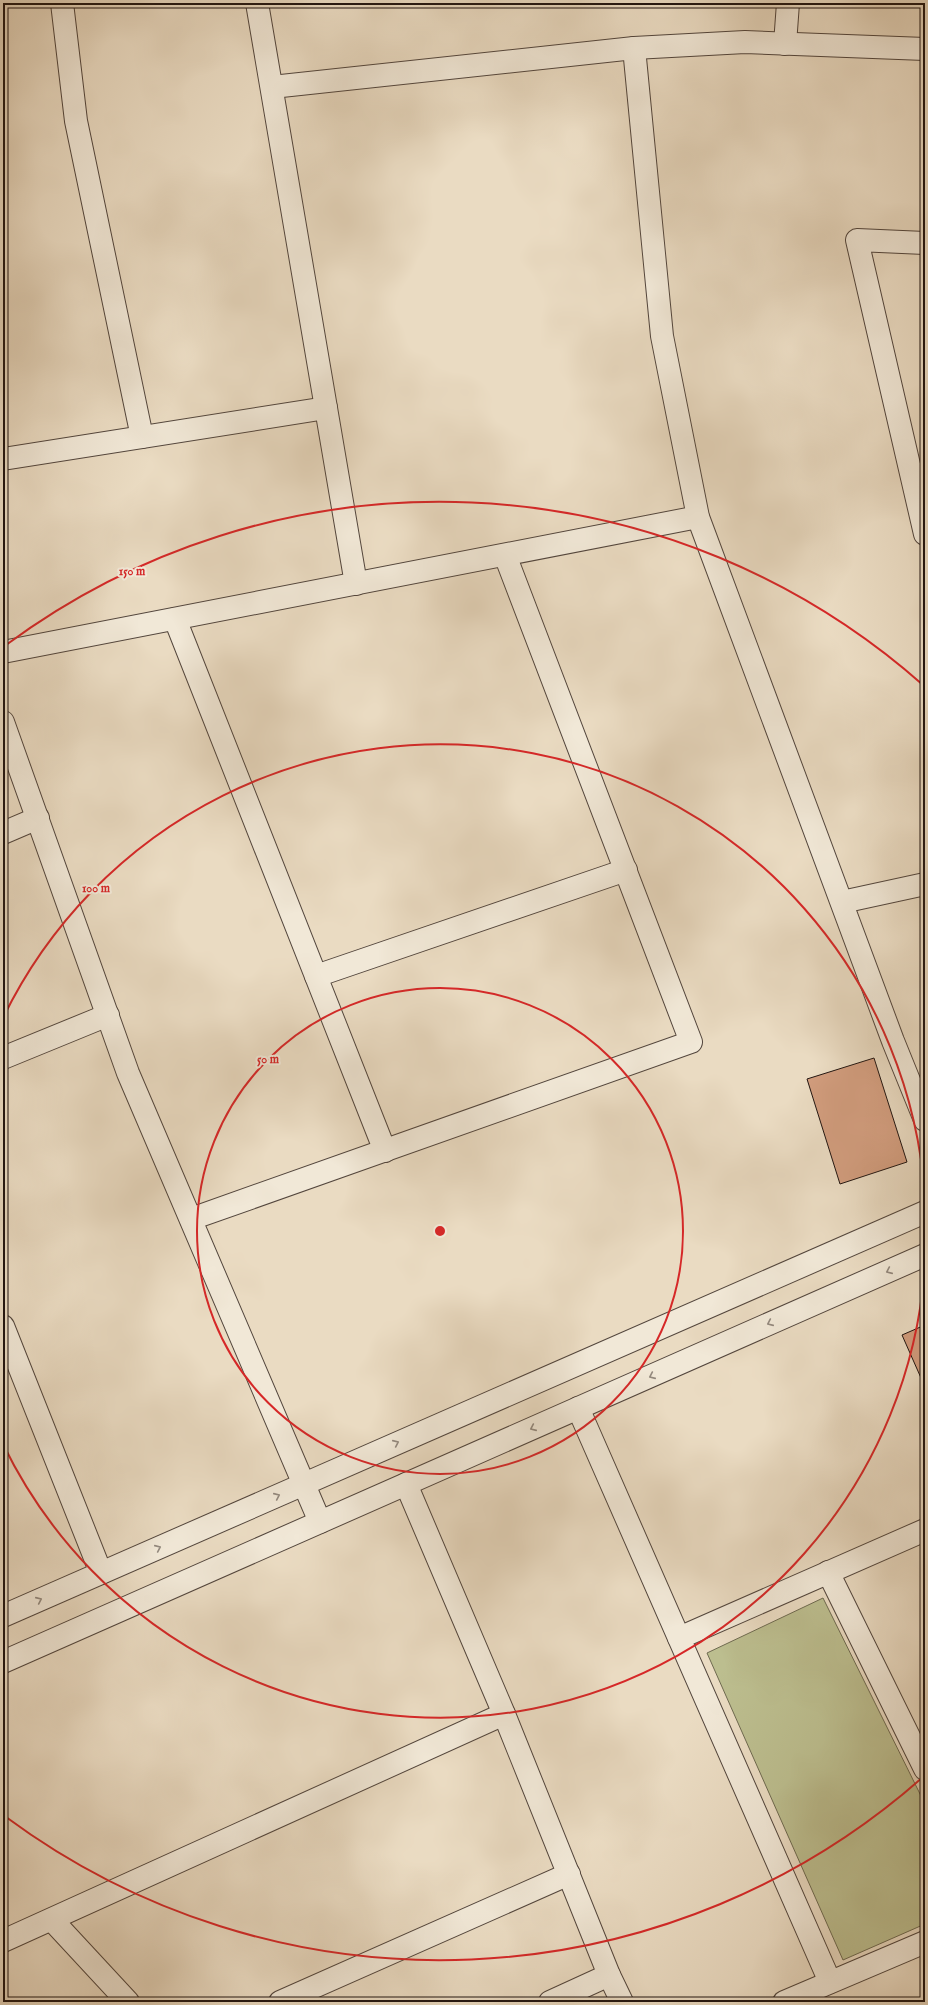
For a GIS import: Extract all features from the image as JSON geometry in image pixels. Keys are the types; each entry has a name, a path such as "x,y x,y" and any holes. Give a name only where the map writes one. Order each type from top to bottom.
{"street":[{"path":"62,3 76,121 142,437"},
{"path":"257,3 356,584"},
{"path":"785,44 788,3"},
{"path":"272,87 634,48 745,42 925,49"},
{"path":"634,48 662,336 698,517 893,1041 925,1120"},
{"path":"925,243 857,240 925,534"},
{"path":"3,459 326,408"},
{"path":"3,652 698,517"},
{"path":"191,1220 691,1042 505,555"},
{"path":"175,619 385,1151"},
{"path":"3,722 128,1073 320,1522"},
{"path":"3,833 38,818"},
{"path":"316,976 626,870"},
{"path":"842,902 925,884"},
{"path":"3,1058 108,1015"},
{"path":"3,1616 925,1212"},
{"path":"3,1662 925,1255"},
{"path":"3,1326 8,1355 101,1573"},
{"path":"578,1408 830,1982"},
{"path":"406,1484 504,1714 609,1975 622,2002"},
{"path":"679,1638 925,1530"},
{"path":"828,1572 925,1769"},
{"path":"3,1941 504,1714"},
{"path":"280,2002 569,1874"},
{"path":"52,1920 128,2002"},
{"path":"784,2002 925,1942"},
{"path":"550,2002 609,1975"}],"green space":[{"path":"823,1598 925,1804 925,1924 843,1960 707,1653"}],"building":[{"path":"874,1058 907,1162 840,1184 807,1079"},
{"path":"925,1325 925,1387 902,1335"}]}
